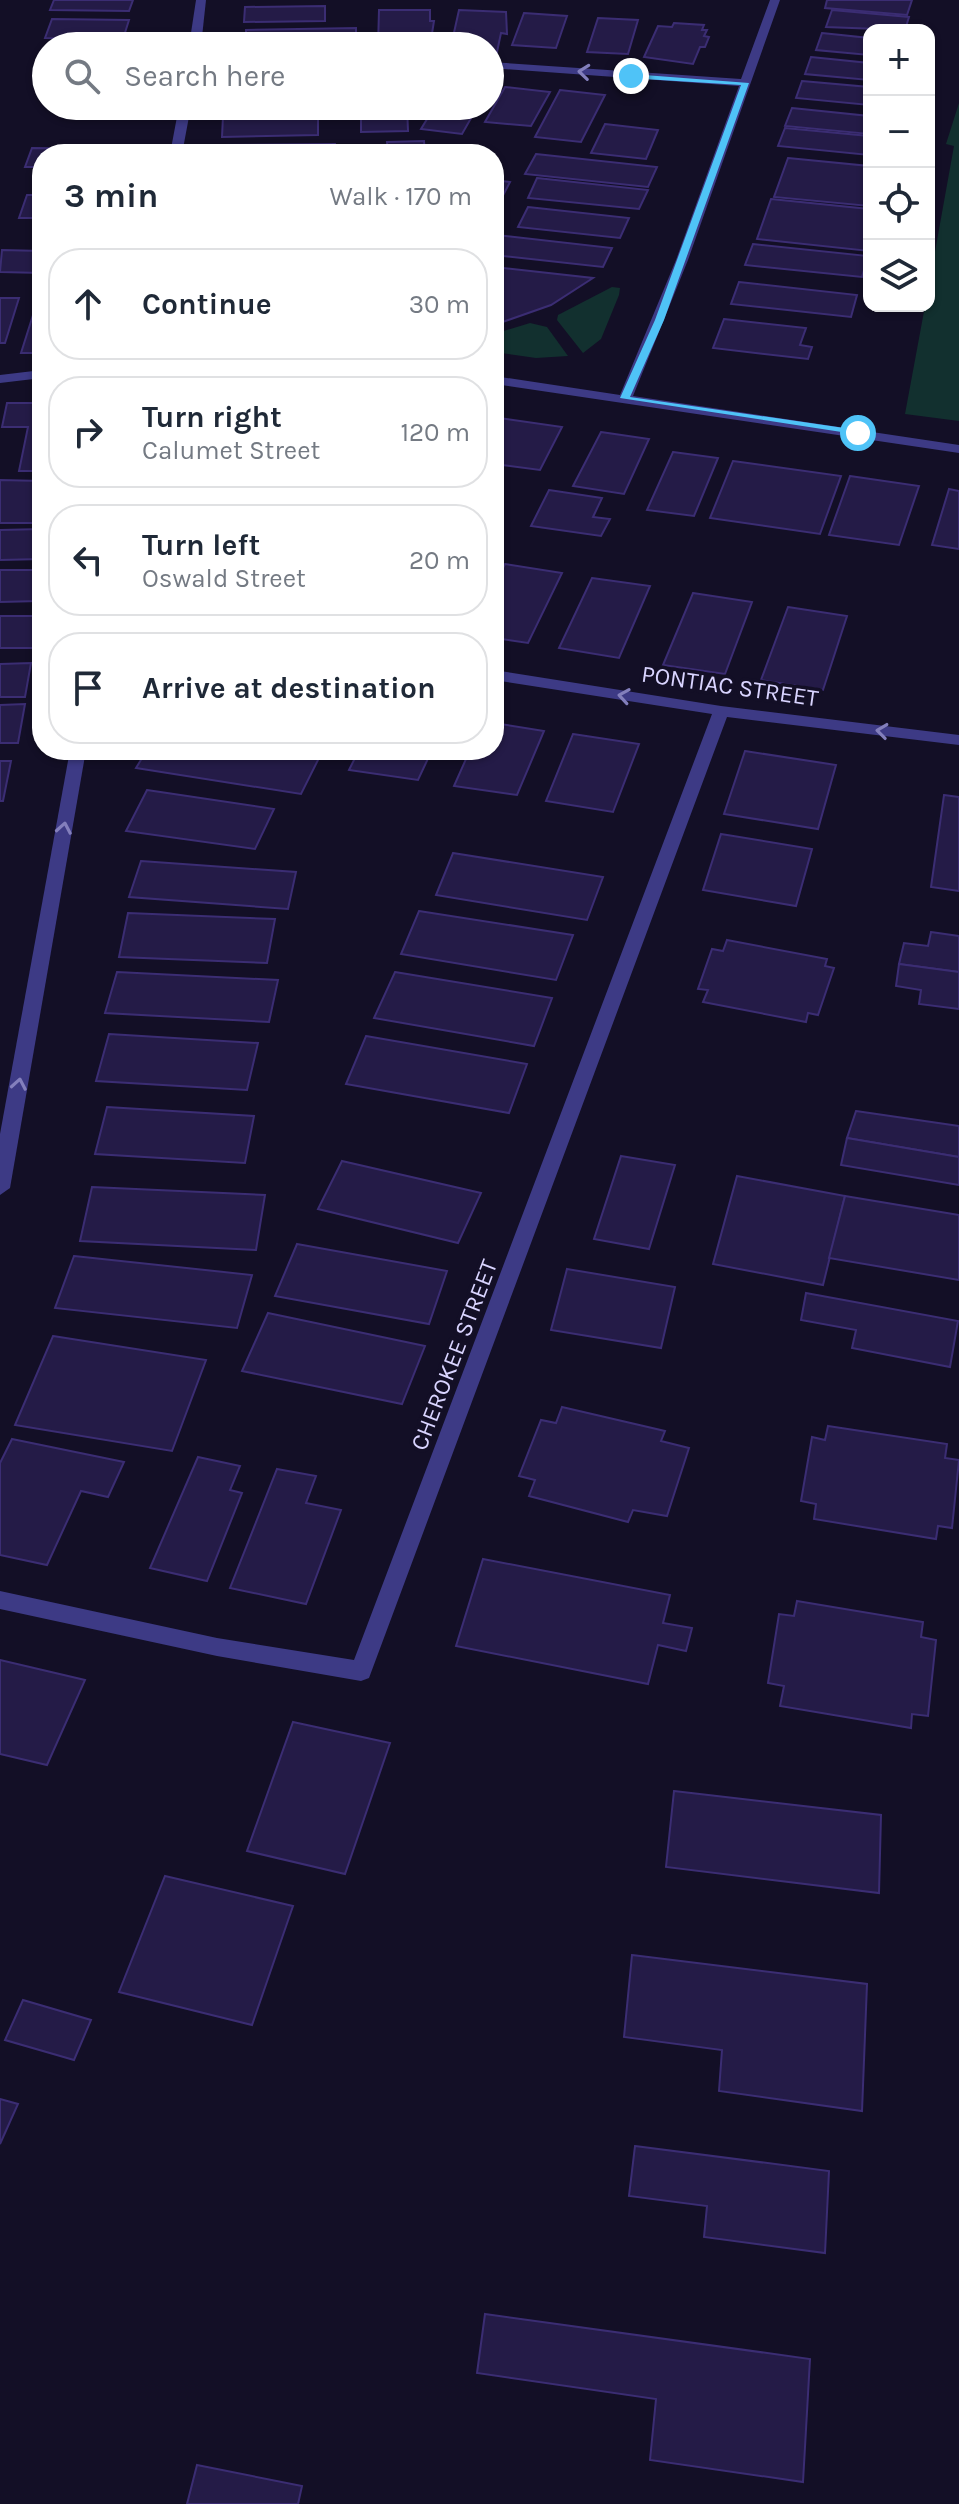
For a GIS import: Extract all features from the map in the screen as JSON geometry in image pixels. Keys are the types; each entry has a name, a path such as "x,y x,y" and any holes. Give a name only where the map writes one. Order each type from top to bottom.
{"street":[{"path":"197,32 201,0"},
{"path":"625,398 660,320 775,0"},
{"path":"504,66 746,83"},
{"path":"178,144 182,120"},
{"path":"0,379 32,375"},
{"path":"504,381 959,449"},
{"name":"PONTIAC STREET","path":"504,677 721,711 959,740"},
{"name":"CHEROKEE STREET","path":"0,1600 217,1647 361,1671 721,711"},
{"path":"0,1188 76,760"}],"green space":[{"path":"959,103 959,421 905,414 924,312 935,312 935,252 954,146 946,144"},
{"path":"612,287 620,288 619,295 601,339 583,353 557,320 558,315"},
{"path":"530,323 547,327 568,356 536,358 504,353 504,331"}],"building":[{"path":"54,0 133,0 129,11 50,10"},
{"path":"827,0 912,0 907,15 825,8"},
{"path":"325,6 325,21 244,22 245,7"},
{"path":"379,10 430,10 430,21 434,21 432,32 378,32"},
{"path":"459,10 506,12 507,34 454,32"},
{"path":"832,10 909,17 907,24 863,24 863,28 826,27"},
{"path":"524,13 567,16 556,48 512,45"},
{"path":"598,18 638,20 628,54 587,52"},
{"path":"52,19 129,20 125,32 47,32"},
{"path":"674,23 704,25 702,30 707,30 704,36 709,37 705,47 700,47 693,64 644,57 658,26 672,27"},
{"path":"356,28 356,32 246,32"},
{"path":"822,33 863,37 863,54 816,50"},
{"path":"811,57 863,62 863,79 805,74"},
{"path":"802,81 863,86 863,104 796,98"},
{"path":"504,89 550,92 531,126 485,122 504,120"},
{"path":"560,90 605,95 581,142 535,137"},
{"path":"792,108 863,115 863,133 785,126"},
{"path":"223,120 318,120 318,135 222,137"},
{"path":"361,120 408,120 408,131 361,132"},
{"path":"426,120 470,120 462,134 421,129"},
{"path":"605,124 658,130 646,159 591,153"},
{"path":"785,128 863,135 863,154 778,146"},
{"path":"424,141 424,144 387,144"},
{"path":"32,148 32,167 25,167"},
{"path":"536,154 657,167 648,187 525,174"},
{"path":"788,158 863,165 863,205 774,197"},
{"path":"537,178 648,190 639,209 528,198"},
{"path":"27,195 32,195 32,218 19,218"},
{"path":"771,199 863,208 863,250 757,239"},
{"path":"528,207 629,218 620,238 518,227"},
{"path":"504,236 612,248 603,267 504,256"},
{"path":"753,244 863,255 862,277 745,265"},
{"path":"2,250 32,251 32,273 0,272"},
{"path":"504,268 593,278 551,305 504,321"},
{"path":"739,282 857,295 851,317 731,304"},
{"path":"0,298 19,298 5,343 0,343"},
{"path":"32,318 32,353 21,353"},
{"path":"724,319 806,328 800,345 812,347 808,359 713,348"},
{"path":"7,403 32,403 32,471 19,471 28,427 2,427"},
{"path":"504,419 562,427 540,470 504,465"},
{"path":"601,432 649,439 624,494 573,486"},
{"path":"673,452 718,458 694,516 647,510"},
{"path":"733,461 841,476 820,534 710,518"},
{"path":"850,476 919,486 899,545 829,535"},
{"path":"0,480 32,481 32,523 0,523"},
{"path":"949,489 959,491 959,549 932,545"},
{"path":"549,490 602,498 593,517 610,519 601,536 531,526"},
{"path":"32,529 32,559 0,560 0,530"},
{"path":"504,566 562,573 528,643 504,639"},
{"path":"0,570 32,570 32,601 0,602"},
{"path":"592,578 650,586 619,658 559,648"},
{"path":"693,593 752,602 725,674 663,665"},
{"path":"788,607 847,616 823,690 761,680"},
{"path":"0,616 32,616 32,648 0,648"},
{"path":"31,663 25,697 0,697 0,664"},
{"path":"25,704 18,743 0,743 0,705"},
{"path":"504,725 544,731 517,795 454,786 466,760 504,760"},
{"path":"573,734 639,744 613,812 546,801"},
{"path":"745,751 836,765 818,829 724,814"},
{"path":"141,760 318,760 301,794 136,768"},
{"path":"354,760 427,760 418,780 349,770"},
{"path":"0,761 11,761 3,801 0,801"},
{"path":"147,790 274,809 255,849 126,831"},
{"path":"944,795 959,797 959,891 931,887"},
{"path":"721,834 812,849 796,906 703,890"},
{"path":"453,853 603,877 587,920 436,895"},
{"path":"141,861 296,872 288,909 129,897"},
{"path":"419,911 573,935 556,980 401,954"},
{"path":"128,913 275,919 267,963 119,957"},
{"path":"931,932 959,936 959,972 899,964 904,943 928,946"},
{"path":"727,940 827,959 825,966 834,968 818,1015 808,1013 806,1022 703,1002 708,990 698,989 712,949 723,951"},
{"path":"899,964 959,972 959,1009 919,1004 921,990 896,986"},
{"path":"117,972 278,980 269,1022 105,1013"},
{"path":"395,972 552,998 534,1046 374,1018"},
{"path":"109,1034 258,1043 247,1090 96,1081"},
{"path":"366,1036 527,1064 509,1113 346,1084"},
{"path":"107,1107 254,1116 245,1163 95,1154"},
{"path":"856,1111 959,1126 959,1157 847,1138"},
{"path":"847,1138 959,1157 959,1185 841,1165"},
{"path":"621,1156 675,1165 649,1249 594,1239"},
{"path":"342,1161 481,1193 458,1243 318,1209"},
{"path":"737,1176 845,1196 823,1285 713,1264"},
{"path":"92,1187 265,1195 256,1250 80,1241"},
{"path":"845,1196 959,1215 959,1280 829,1258"},
{"path":"297,1244 447,1271 429,1324 275,1296"},
{"path":"74,1256 252,1275 237,1328 55,1308"},
{"path":"567,1269 675,1287 661,1348 551,1330"},
{"path":"806,1293 958,1321 950,1367 852,1348 856,1330 801,1320"},
{"path":"268,1313 425,1346 402,1404 242,1371"},
{"path":"53,1336 206,1360 172,1451 15,1425"},
{"path":"562,1407 665,1431 661,1441 689,1448 667,1516 633,1510 628,1522 529,1496 535,1480 519,1476 541,1420 556,1423"},
{"path":"828,1426 947,1444 945,1458 959,1460 952,1528 938,1526 936,1539 814,1519 816,1504 801,1501 812,1437 825,1440"},
{"path":"12,1439 124,1462 108,1497 81,1491 47,1565 0,1555 0,1463"},
{"path":"198,1457 240,1466 230,1490 242,1493 207,1581 150,1568"},
{"path":"277,1469 316,1476 306,1503 341,1510 306,1604 230,1588"},
{"path":"483,1559 670,1595 663,1623 692,1628 686,1651 658,1645 648,1684 456,1646"},
{"path":"797,1601 923,1622 921,1637 936,1640 928,1716 912,1714 911,1728 780,1706 784,1686 768,1683 779,1614 794,1616"},
{"path":"0,1660 85,1680 47,1765 0,1754"},
{"path":"293,1722 390,1743 345,1874 247,1851"},
{"path":"674,1791 881,1815 879,1893 666,1867"},
{"path":"165,1876 293,1906 252,2025 119,1992"},
{"path":"632,1955 867,1984 862,2111 719,2091 722,2050 624,2037"},
{"path":"23,2000 91,2020 74,2060 5,2040"},
{"path":"0,2099 18,2104 0,2144"},
{"path":"635,2146 829,2171 825,2253 704,2237 707,2206 629,2196"},
{"path":"485,2314 810,2359 803,2482 650,2460 656,2399 477,2373"},
{"path":"197,2465 302,2486 298,2504 187,2504"}],"route":[{"path":"631,76 746,83 660,320 625,398 858,433"}]}
